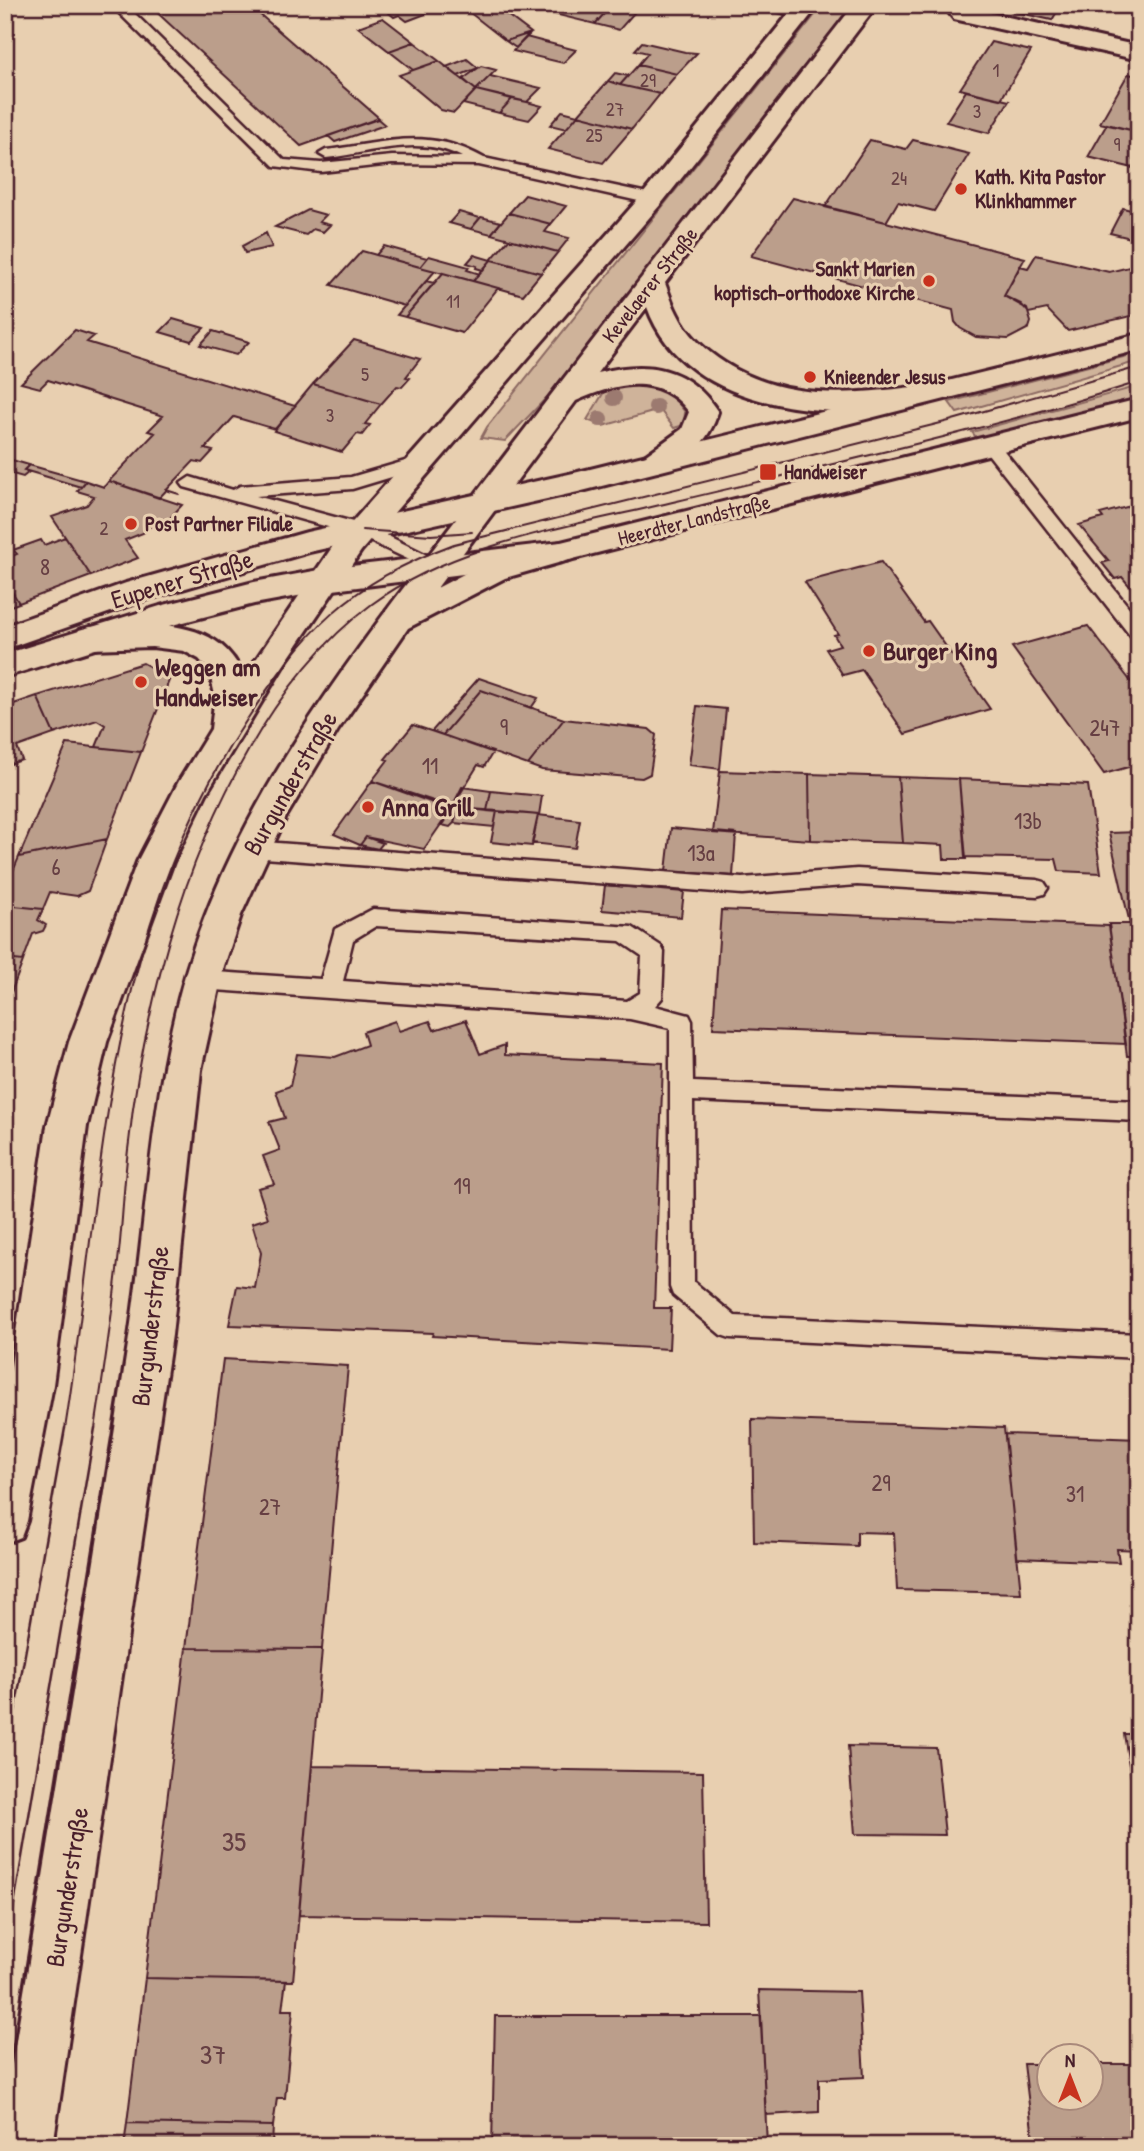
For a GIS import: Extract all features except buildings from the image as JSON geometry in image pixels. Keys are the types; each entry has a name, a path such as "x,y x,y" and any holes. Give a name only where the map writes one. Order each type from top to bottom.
{"main road":[{"name":"Kevelaerer Straße","path":"437,567 482,504 866,5"},
{"path":"969,5 962,14 1139,53"},
{"name":"Kevelaerer Straße","path":"362,530 652,199 805,10"},
{"path":"652,284 658,308 680,342 705,365 730,379 768,393 809,402 854,403 928,394"},
{"path":"5,1521 31,1385 50,1232 67,1126 88,1042 155,862 191,790 227,728 325,580 362,530 656,462 1139,342"},
{"path":"565,396 591,381 614,376 638,374 680,385 695,396 704,412 701,425 695,435 678,449 656,462"},
{"name":"Heerdter Landstraße","path":"325,580 561,552 1138,409"},
{"name":"Eupener Straße","path":"5,638 191,574 362,530"},
{"path":"391,627 494,571 561,552"},
{"name":"Burgunderstraße","path":"26,2146 152,1326 179,1075 201,980 221,919 251,849 287,778 329,713 437,567"},
{"name":"Eupener Straße","path":"5,666 90,638 203,606 325,580"},
{"path":"90,638 175,635 201,647 223,662 232,687 227,728"}],"lane":[{"path":"118,5 279,163 315,168 389,160 456,163 479,161 652,199"},
{"path":"763,5 805,10"},
{"path":"991,446 1139,633"},
{"path":"220,492 352,483 419,463"},
{"path":"190,483 322,522 362,530 437,567"},
{"path":"251,849 742,886 857,877 1037,888"},
{"path":"330,988 343,935 373,917 624,933 653,952 651,998 631,1010"},
{"path":"201,980 631,1010 681,1021 682,1287 730,1328 1139,1346"},
{"path":"680,1091 1139,1111"}],"shaded area":[{"path":"823,5 852,5 547,397 505,441 481,438 487,427"},
{"path":"1139,353 1139,361 957,413 949,402"},
{"path":"1139,386 1139,400 979,441 972,432"},
{"path":"607,387 650,387 673,398 685,412 684,425 674,428 660,410 603,426 587,420"}],"tram line":[{"path":"65,1429 101,1154 116,1064 136,975 162,888 198,803 246,721 289,660 333,613 385,575 454,544 949,421 1139,367"},
{"path":"95,1429 114,1296 135,1098 151,1010 176,917 214,817 239,767 298,676 333,637 372,604 406,583 480,550 559,528 967,431 1139,382"},
{"path":"166,490 179,494"},
{"path":"362,530 431,535 472,532"},
{"path":"5,1767 65,1428"},
{"path":"5,1957 95,1428"}],"place":[{"name":"Kath. Kita Pastor Klinkhammer","path":"961,189"},
{"name":"Sankt Marien koptisch-orthodoxe Kirche","path":"929,281"},
{"name":"Knieender Jesus","path":"810,377"},
{"name":"Handweiser","path":"768,472"},
{"name":"Post Partner Filiale","path":"131,524"},
{"name":"Burger King","path":"869,651"},
{"name":"Weggen am Handweiser","path":"141,682"},
{"name":"Anna Grill","path":"368,807"}]}
